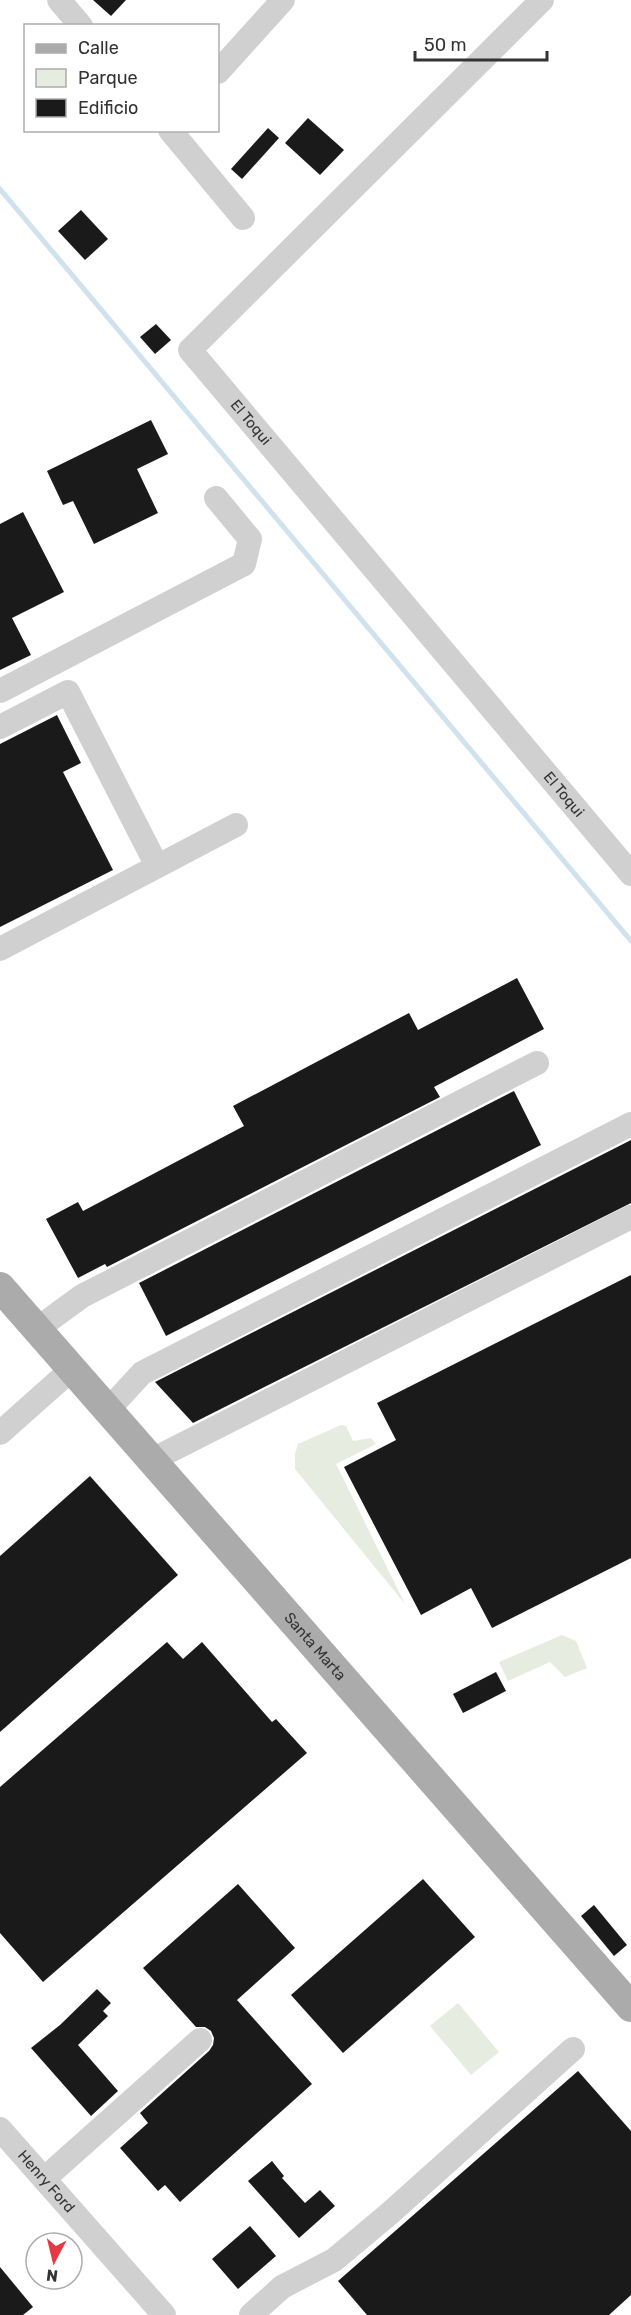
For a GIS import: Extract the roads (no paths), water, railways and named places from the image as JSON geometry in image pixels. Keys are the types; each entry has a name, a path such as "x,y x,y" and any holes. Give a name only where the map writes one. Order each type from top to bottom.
{"main road":[{"name":"Santa Marta","path":"0,1287 627,1995"}],"street":[{"path":"59,0 79,24"},
{"path":"219,71 283,0"},
{"name":"El Toqui","path":"542,0 190,350 631,874"},
{"path":"172,132 243,218"},
{"path":"0,691 244,564 250,539 216,498"},
{"path":"0,726 68,692 157,866"},
{"path":"0,949 236,825"},
{"path":"37,1329 82,1296 537,1063"},
{"path":"108,1410 142,1373 631,1124"},
{"path":"152,1461 631,1217"},
{"path":"0,1433 72,1369"},
{"path":"44,2179 200,2040"},
{"path":"251,2315 282,2287 334,2260 573,2049"},
{"name":"Henry Ford","path":"0,2129 164,2315"}],"waterway":[{"path":"0,189 631,941"}]}
